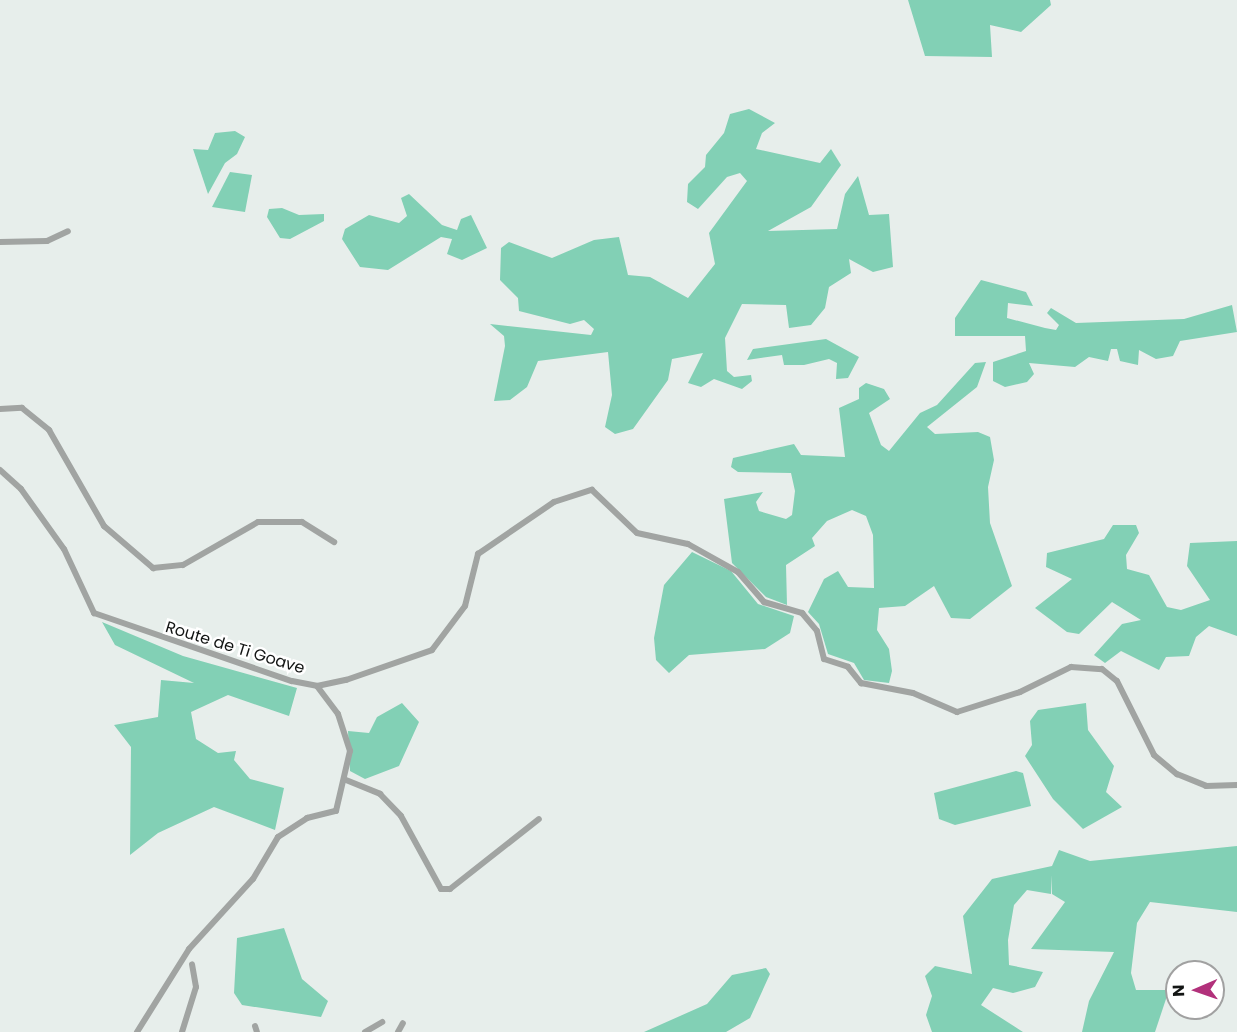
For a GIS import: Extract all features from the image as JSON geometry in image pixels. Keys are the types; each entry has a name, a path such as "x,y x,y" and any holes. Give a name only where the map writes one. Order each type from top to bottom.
{"street":[{"path":"0,242 47,241 68,231"},
{"path":"0,409 22,408 49,430 104,526 153,568 183,566 258,522 302,522 334,542"},
{"name":"Route de Ti Goave","path":"0,470 21,489 64,549 94,613 180,646 317,686 432,651 465,606 478,554 554,502 592,490 637,533 688,544 738,572 764,602 802,614 816,632 824,659 849,667 861,683 913,693 957,712 1020,692 1071,667 1102,669 1117,681 1154,755 1177,774 1206,786 1237,784"},
{"path":"137,1032 189,950 254,879 278,837 307,818 331,816 346,780 347,737 317,686"},
{"path":"346,780 360,782 401,816 441,889 450,889 539,819"},
{"path":"182,1032 196,987 192,964"},
{"path":"365,1032 382,1022"},
{"path":"398,1032 403,1023"}],"green space":[{"path":"908,0 1050,0 1051,5 1021,32 990,25 992,57 925,56"},
{"path":"749,109 775,123 762,133 756,149 820,163 831,149 841,165 811,207 768,231 837,229 845,194 858,176 869,215 889,214 893,267 873,272 849,259 851,273 829,287 825,308 811,325 789,328 786,305 742,304 725,338 727,371 734,377 751,375 752,381 742,389 714,379 701,387 688,383 703,353 672,359 668,380 633,429 615,434 605,427 612,395 608,352 538,361 527,387 510,400 494,401 505,346 504,336 490,324 591,335 594,329 584,320 570,324 519,311 518,298 500,280 501,248 509,242 552,258 594,240 619,237 628,275 650,277 688,298 715,264 709,233 747,181 740,173 727,177 698,209 687,202 688,184 705,167 706,155 724,133 730,114"},
{"path":"235,131 245,137 237,154 225,163 208,194 193,149 208,150 215,133"},
{"path":"230,172 252,175 245,212 212,207"},
{"path":"409,194 442,225 457,230 461,219 471,215 487,248 462,260 447,254 452,239 441,237 388,270 360,267 342,239 345,229 369,215 399,223 407,216 401,198"},
{"path":"282,208 299,215 324,214 324,221 290,239 280,238 267,217 269,209"},
{"path":"981,280 1026,292 1033,306 1008,303 1007,318 1045,328 1056,330 1059,325 1047,313 1051,308 1076,323 1184,319 1232,305 1237,332 1180,341 1173,356 1156,359 1139,350 1138,365 1120,361 1117,349 1111,349 1108,361 1089,357 1075,367 1029,363 1034,374 1027,382 1005,387 993,381 993,362 1026,351 1025,336 955,336 955,318"},
{"path":"826,339 859,357 848,378 836,379 837,363 829,359 804,365 784,365 782,355 747,360 753,349"},
{"path":"986,362 977,387 927,427 935,434 978,432 990,437 994,460 988,487 990,523 1012,586 970,619 951,618 934,586 905,606 879,608 877,630 889,649 892,671 889,683 864,680 854,663 828,654 819,624 808,612 824,579 838,571 848,587 874,588 873,535 866,516 852,510 827,521 812,538 815,546 786,565 787,605 766,597 732,563 724,499 763,492 756,502 759,511 786,519 792,515 795,491 791,473 738,472 731,467 733,458 794,444 801,455 845,457 839,408 859,399 859,388 866,383 884,389 890,399 869,413 881,445 889,451 920,413 937,405 975,363"},
{"path":"1113,525 1136,525 1139,533 1126,555 1127,569 1149,575 1167,607 1181,610 1210,600 1187,566 1190,543 1237,541 1237,636 1209,626 1196,637 1189,656 1166,657 1159,670 1121,651 1105,663 1094,655 1122,624 1141,620 1112,602 1079,634 1067,632 1035,608 1072,579 1046,567 1047,553 1104,539"},
{"path":"692,552 731,571 758,604 794,616 790,633 765,649 689,655 669,673 656,660 654,638 664,585"},
{"path":"102,622 183,656 297,688 289,716 228,695 191,712 196,739 218,753 236,751 234,760 250,779 284,788 275,830 214,807 158,833 130,855 131,747 114,725 158,717 161,680 194,683 115,645"},
{"path":"402,703 419,722 399,766 365,779 350,771 348,731 369,733 377,717"},
{"path":"1086,703 1088,730 1114,766 1106,792 1122,807 1083,829 1053,799 1025,756 1032,745 1030,721 1038,710"},
{"path":"1016,771 1023,773 1031,806 955,825 939,819 934,793"},
{"path":"1237,846 1237,912 1150,902 1137,923 1131,973 1136,990 1165,990 1165,1002 1155,1032 1082,1032 1089,1001 1114,952 1031,949 1065,902 1052,894 1052,875 1051,894 1027,890 1014,905 1008,940 1009,965 1043,972 1035,987 1013,993 993,988 981,1005 1023,1032 932,1032 926,1015 932,996 925,976 935,966 972,974 963,916 992,879 1052,866 1059,850 1090,861"},
{"path":"284,928 302,979 328,1001 321,1017 242,1005 234,993 237,938"},
{"path":"766,968 770,974 750,1018 726,1032 644,1032 707,1004 732,975"}]}
